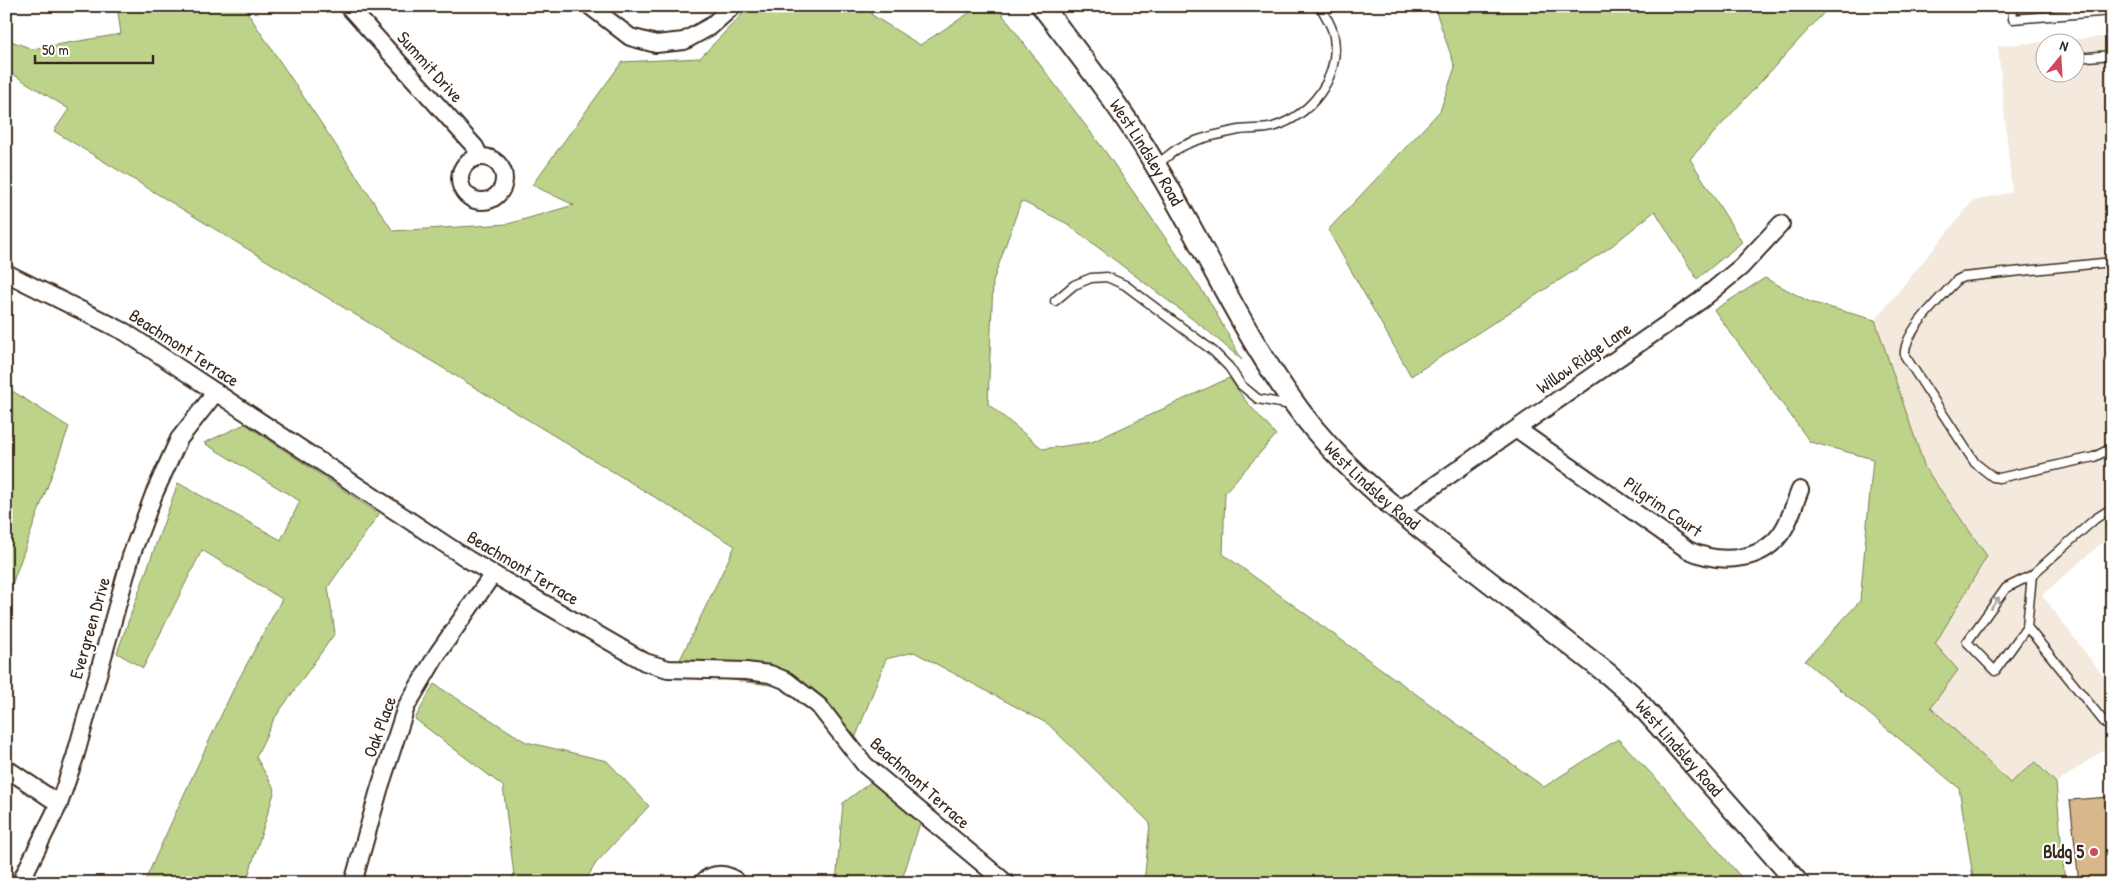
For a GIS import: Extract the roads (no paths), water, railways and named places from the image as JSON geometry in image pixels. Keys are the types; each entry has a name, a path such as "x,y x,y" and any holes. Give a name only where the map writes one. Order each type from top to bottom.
{"street":[{"name":"Summit Drive","path":"348,6 475,147 480,157"},
{"path":"590,6 630,37 656,44 684,41 711,26 733,6"},
{"name":"West Lindsley Road","path":"1042,6 1088,66 1156,165 1257,348 1295,406 1337,455 1398,511 1619,684 1641,705 1798,883"},
{"name":"Willow Ridge Lane","path":"1398,511 1700,302 1741,267 1782,224"},
{"name":"Beachmont Terrace","path":"6,273 125,332 469,560 645,662 668,669 762,673 787,681 819,706 865,765 1006,883"},
{"name":"Evergreen Drive","path":"20,883 58,804 74,757 131,556 154,494 179,439 216,392"},
{"name":"Pilgrim Court","path":"1517,429 1688,550 1710,558 1722,560 1739,558 1767,546 1785,527 1800,490"},
{"name":"Oak Place","path":"353,883 379,790 406,707 438,652 493,574"},
{"path":"6,768 58,804"},
{"path":"702,883 715,875 725,875 738,883"}],"lane":[{"path":"1156,165 1178,149 1207,137 1241,129 1271,128 1293,119 1310,106 1325,87 1334,66 1334,37 1320,6"},
{"path":"2012,6 2013,19 2085,10 2112,10"},
{"path":"2053,6 2054,15"},
{"path":"2086,57 2112,55"},
{"path":"2112,262 1963,277 1957,280 1909,335 1904,349 1905,356 1970,456 1975,463 1992,477 2000,478 2094,457 2112,448"},
{"path":"1055,301 1074,285 1091,278 1106,277 1125,285 1213,351 1229,367 1242,385 1258,399 1295,406"},
{"path":"2032,575 2027,627 1995,671 1967,642 2006,588 2032,575 2095,519 2112,508"},
{"path":"2027,627 2105,723"}],"place":[{"name":"Bldg 5","path":"2094,852"}]}
